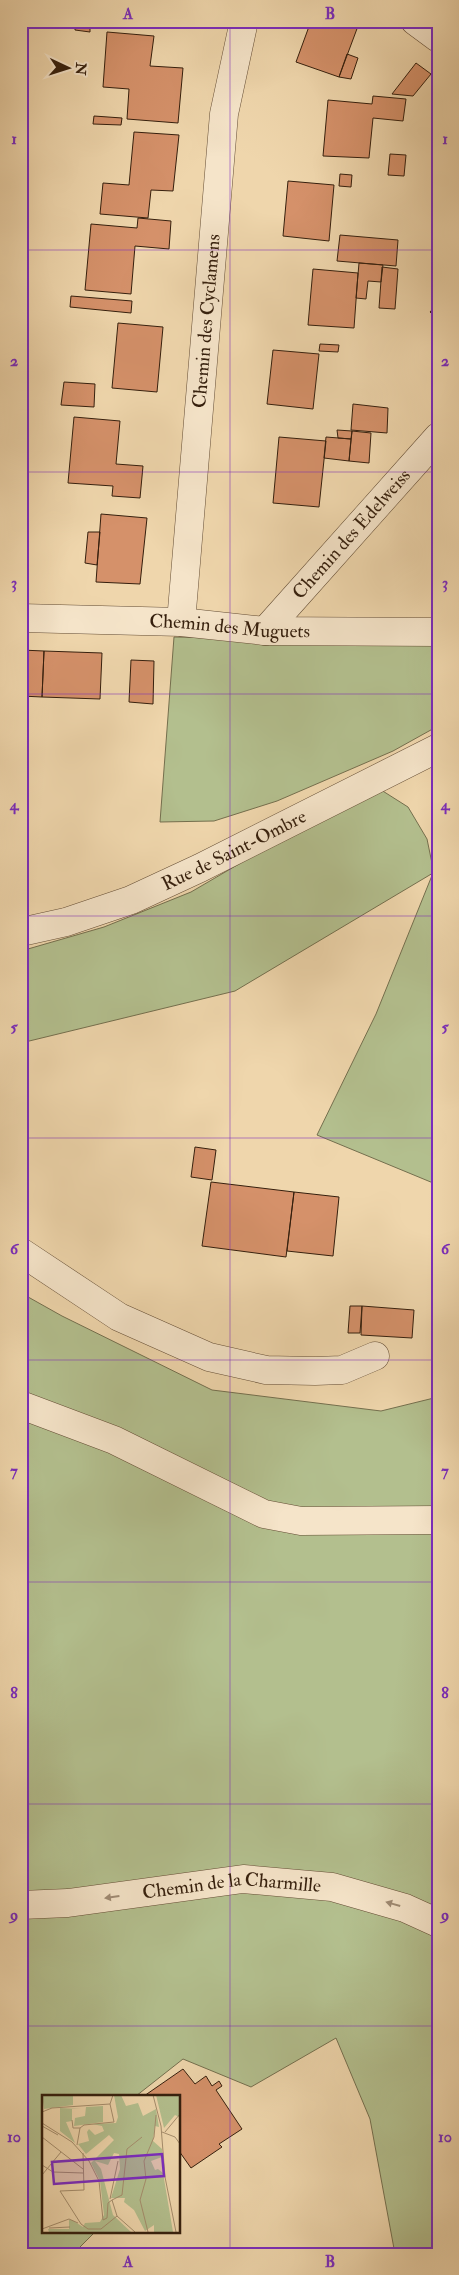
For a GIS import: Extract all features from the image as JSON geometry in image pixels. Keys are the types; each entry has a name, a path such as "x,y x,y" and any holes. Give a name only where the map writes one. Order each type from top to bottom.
{"street":[{"name":"Chemin des Cyclamens","path":"180,622 224,114 244,21"},
{"path":"415,21 438,38"},
{"name":"Chemin des Edelweiss","path":"265,631 438,437"},
{"name":"Chemin des Muguets","path":"21,618 180,622 265,631 438,632"},
{"name":"Rue de Saint-Ombre","path":"21,932 66,922 131,900 438,748"},
{"path":"21,1252 119,1316 209,1357 266,1370 315,1371 342,1370 375,1356"},
{"path":"21,1404 114,1440 264,1514 301,1521 438,1520"},
{"name":"Chemin de la Charmille","path":"21,1904 68,1903 243,1879 332,1887 406,1908 438,1923"}],"green space":[{"path":"174,637 438,643 438,726 393,751 277,801 214,821 160,822"},
{"path":"378,788 408,807 427,839 434,873 438,877 438,1185 317,1135 376,1014 433,873 235,991 21,1043 21,951 104,927 191,892 338,806"},
{"path":"21,1293 62,1316 212,1390 381,1411 438,1397 438,2254 395,2254 370,2119 336,2038 251,2087 183,2059 137,2095 42,2095 42,2232 95,2232 73,2254 21,2254"}],"building":[{"path":"75,21 90,21 90,32 75,30"},
{"path":"311,21 345,21 358,26 339,77 296,62"},
{"path":"107,32 154,36 150,66 183,68 178,123 127,119 129,89 103,87"},
{"path":"347,54 358,58 351,79 339,77"},
{"path":"416,63 431,74 413,96 392,94"},
{"path":"373,96 406,99 403,121 373,118 369,158 323,156 328,100 372,104"},
{"path":"94,116 122,118 121,125 93,124"},
{"path":"134,132 179,135 173,191 151,190 148,218 100,214 103,183 129,185"},
{"path":"390,154 406,155 404,176 388,175"},
{"path":"340,174 352,175 351,187 339,186"},
{"path":"288,181 334,185 329,241 283,236"},
{"path":"138,218 171,221 169,249 135,246 131,294 85,290 91,224 137,228"},
{"path":"340,235 398,240 396,266 337,261"},
{"path":"359,263 383,265 381,282 368,281 366,299 356,298"},
{"path":"382,267 398,269 395,309 379,308"},
{"path":"313,269 358,273 354,328 308,325"},
{"path":"71,296 132,301 131,313 70,307"},
{"path":"438,303 438,319 430,312"},
{"path":"118,323 163,327 157,392 112,388"},
{"path":"320,344 339,345 338,352 319,351"},
{"path":"273,350 319,354 313,409 267,404"},
{"path":"64,382 95,384 94,407 61,405"},
{"path":"353,404 388,408 387,433 351,430"},
{"path":"74,417 120,421 116,464 143,466 140,498 112,496 113,486 68,483"},
{"path":"337,430 352,431 351,439 338,438"},
{"path":"352,431 371,433 369,463 349,461"},
{"path":"279,437 326,441 319,507 273,503"},
{"path":"326,437 351,439 349,461 324,458"},
{"path":"101,514 147,518 140,584 96,582"},
{"path":"88,532 100,532 97,565 85,563"},
{"path":"21,650 44,651 42,697 21,696"},
{"path":"44,651 102,653 100,699 42,697"},
{"path":"131,660 154,661 153,704 129,702"},
{"path":"195,1147 216,1150 212,1180 191,1177"},
{"path":"211,1182 294,1192 286,1257 202,1246"},
{"path":"294,1192 339,1197 333,1256 287,1251"},
{"path":"350,1306 362,1306 360,1333 348,1333"},
{"path":"362,1306 414,1310 412,1338 361,1335"},
{"path":"183,2069 195,2084 206,2076 212,2086 219,2081 222,2086 216,2090 242,2129 219,2144 222,2147 191,2168 180,2152 180,2095 145,2095"}]}
